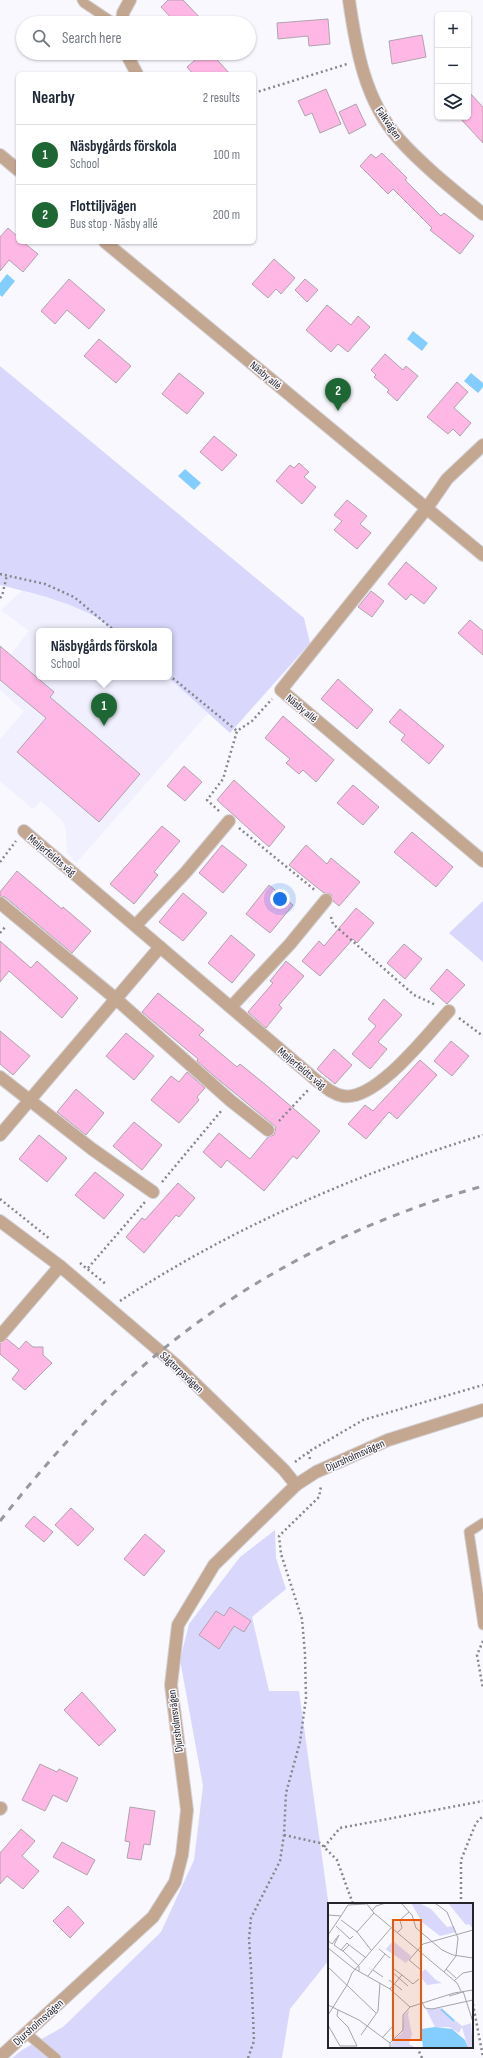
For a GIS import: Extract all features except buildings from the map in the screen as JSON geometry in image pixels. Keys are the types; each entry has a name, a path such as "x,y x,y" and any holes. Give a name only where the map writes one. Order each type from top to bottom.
{"street":[{"path":"123,16 130,0"},
{"name":"Falkvägen","path":"349,0 360,60 367,85 380,112 399,139 483,214"},
{"path":"130,60 136,72"},
{"path":"0,155 16,168"},
{"name":"Näsby allé","path":"107,244 483,555"},
{"path":"427,508 447,479 483,445"},
{"name":"Näsby allé","path":"427,508 330,626 281,690 483,861"},
{"path":"136,925 186,872 229,821"},
{"name":"Meijerfeldts väg","path":"24,831 332,1092 344,1096 362,1092 391,1074 449,1011"},
{"path":"231,1007 290,944 326,900"},
{"path":"0,903 116,999 231,1101 268,1130"},
{"path":"0,1135 160,947"},
{"path":"0,1077 29,1101 153,1192"},
{"name":"Sågtorpsvägen","path":"0,1221 60,1266 108,1309 176,1365 284,1470 296,1485"},
{"path":"0,1336 60,1266"},
{"name":"Djursholmsvägen","path":"0,2057 153,1917 175,1882 182,1855 187,1810 170,1685 178,1626 214,1565 296,1485 316,1472 388,1440 483,1410"}],"lane":[{"path":"82,0 84,3 104,16"},
{"path":"483,1523 469,1532 483,1625"},
{"path":"26,2033 56,2058"}],"path":[{"path":"256,91 360,60"},
{"path":"0,574 45,584 74,597 111,628"},
{"path":"0,598 2,596 7,575"},
{"path":"172,677 237,731"},
{"path":"281,690 252,721 237,731 223,779 207,800 229,821 250,836 326,900 333,924 414,996 449,1011 483,1036"},
{"path":"0,862 24,831"},
{"path":"268,1130 286,1116 316,1080"},
{"path":"174,1168 231,1101"},
{"path":"108,1309 172,1267 326,1190 418,1155 483,1136"},
{"path":"88,1268 129,1219"},
{"path":"248,2058 254,2041 252,1968 248,1939 252,1918 280,1861 284,1835 286,1794 300,1742 306,1698 302,1619 280,1554 279,1536 319,1497 321,1486 308,1452 363,1420 483,1385"},
{"path":"483,1641 477,1655 483,1689"},
{"path":"324,1847 340,1828 483,1801"},
{"path":"461,1903 461,1860 476,1823 483,1816"},
{"path":"284,1835 320,1843 337,1860 353,1903"},
{"path":"473,2004 483,2057"},
{"path":"417,2048 422,2058"}],"shaded area":[{"path":"0,366 304,618 310,643 230,733 171,680 172,628 111,628 75,607 0,585"},
{"path":"22,591 70,604 112,628 36,628 36,680 172,680 209,712 76,863 67,852 66,829 62,820 41,801 33,809 0,781 0,740 24,711 0,690 0,669 29,631 1,610"},
{"path":"483,901 483,962 449,933"},
{"path":"275,1530 276,1558 286,1589 252,1617 269,1691 299,1691 328,1903 328,1961 290,2009 282,2058 12,2058 22,2050 63,2027 161,1932 194,1860 203,1786 180,1660 189,1624 240,1557"}],"water":[{"path":"7,274 15,281 2,297 0,295 0,283"},
{"path":"413,331 428,343 422,351 407,339"},
{"path":"471,373 483,383 483,387 478,393 464,381"},
{"path":"185,469 201,483 194,490 178,476"}],"railway":[{"path":"0,1521 33,1480 104,1402 143,1366 181,1335 220,1307 261,1280 303,1257 347,1236 391,1217 437,1200 483,1186"}],"place":[{"name":"Flottiljvägen","path":"338,411"},
{"name":"Näsbygårds förskola","path":"104,726"}]}
